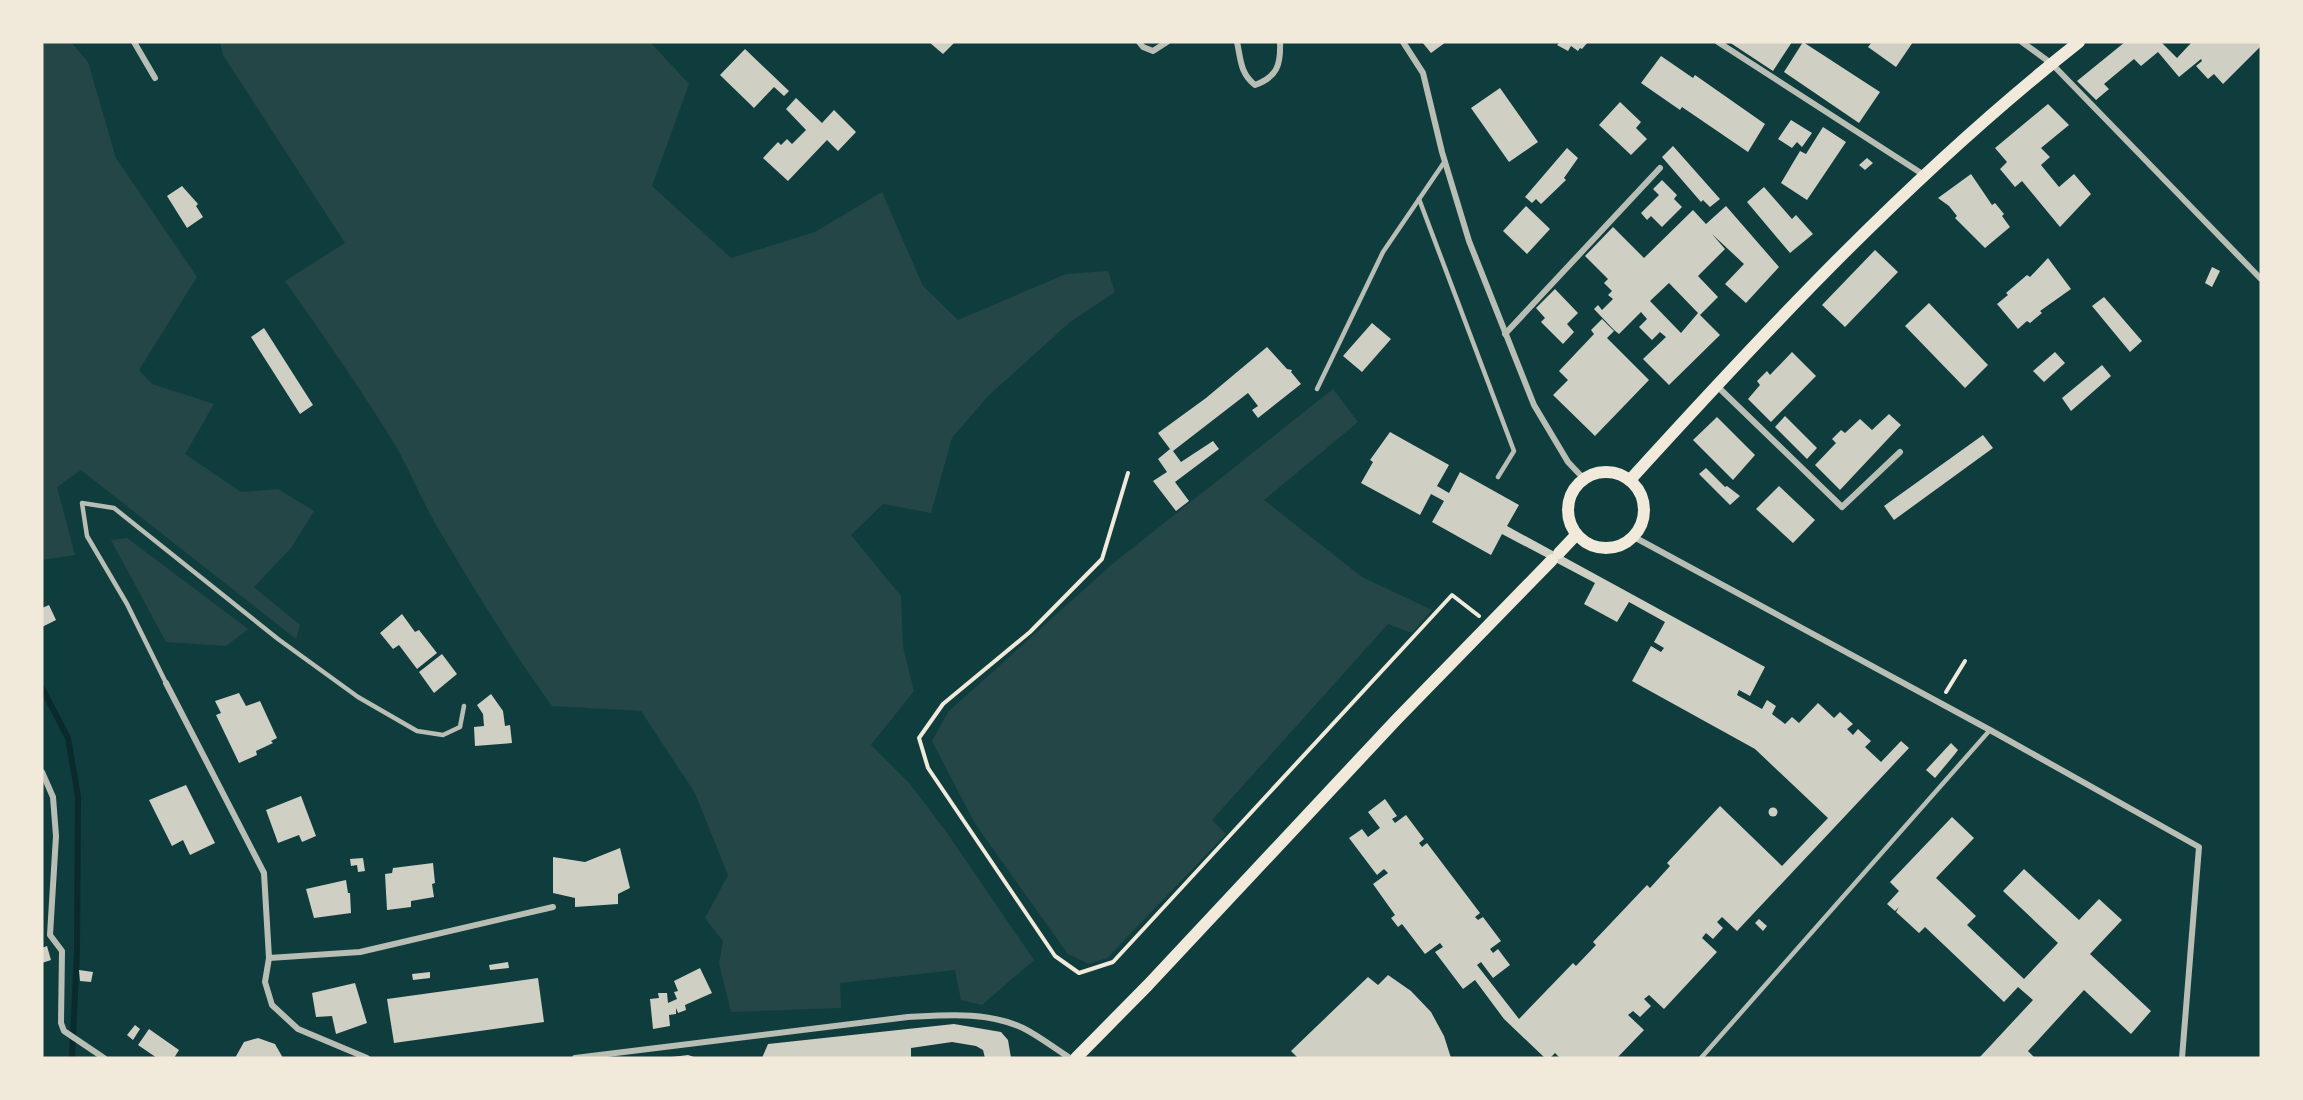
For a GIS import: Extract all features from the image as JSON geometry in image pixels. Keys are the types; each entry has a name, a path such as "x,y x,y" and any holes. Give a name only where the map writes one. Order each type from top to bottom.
{"main road":[{"path":"1630,480 1837,259 1924,176 2079,42"},
{"path":"1607,472 1630,480 1639,489 1644,507 1642,526 1634,537 1624,545 1611,549 1598,548 1586,543 1576,535 1569,518 1569,499 1575,488 1584,479 1607,472"},
{"path":"1076,1058 1148,985 1389,727 1576,535"}],"street":[{"path":"134,42 155,78"},
{"path":"1139,42 1143,47 1153,51 1167,42"},
{"path":"1237,42 1240,67 1246,78 1254,85 1275,74 1281,60 1280,42"},
{"path":"1403,42 1423,73 1445,162 1469,241 1504,334 1534,405 1568,462 1584,479"},
{"path":"1718,42 1924,176"},
{"path":"2022,42 2052,64 2261,279"},
{"path":"1504,334 1660,168"},
{"path":"1716,386 1842,507 1900,452"},
{"path":"1634,537 1990,730 2199,847 2182,1058"},
{"path":"166,683 264,873 269,958 265,982 272,1005 298,1029 367,1058"},
{"path":"42,772 53,797 56,836 50,935 62,951 61,1023 64,1031 104,1058"},
{"path":"269,958 360,951 554,907"},
{"path":"574,1058 908,1017 956,1015 1004,1020 1024,1029 1070,1058"}],"lane":[{"path":"1317,389 1383,252 1445,162"},
{"path":"1419,199 1514,451 1498,477"},
{"path":"166,683 127,604 87,536 82,503 114,508 296,652 358,697 417,731 443,735 460,727 464,706"},
{"path":"1701,1058 1990,730"}],"path":[{"path":"1128,473 1102,559 1030,632 944,704 919,738 928,768 1055,956 1079,973 1113,962 1452,595 1489,624"},
{"path":"1939,703 1965,661"}],"shaded area":[{"path":"42,42 71,42 88,62 116,158 197,277 139,370 152,384 214,404 185,454 241,492 278,489 314,511 291,548 254,587 300,625 296,639 81,470 57,487 75,555 42,560"},
{"path":"220,42 650,42 689,84 652,186 731,258 815,232 882,192 923,286 958,320 1066,274 1108,271 1115,292 1070,322 987,397 952,438 931,513 883,504 851,535 901,596 903,647 914,691 871,745 909,783 945,830 1034,960 982,1005 961,1000 955,970 840,983 841,1008 731,1012 719,963 723,941 705,918 728,875 695,793 641,711 552,706 494,620 433,520 397,448 285,281 345,243 223,55"},
{"path":"1333,389 1358,422 1264,500 1362,577 1432,610 1412,633 1388,624 1212,820 1226,834 1107,958 1089,964 1068,954 974,822 932,741 948,712 1110,566"},
{"path":"127,538 248,629 226,646 166,642 111,540"}],"building":[{"path":"929,42 955,42 943,54"},
{"path":"1422,42 1446,42 1431,53"},
{"path":"1560,42 1588,42 1578,51 1571,46 1568,51 1557,45"},
{"path":"1729,42 1792,42 1773,71"},
{"path":"1803,42 1880,92 1859,123 1784,72"},
{"path":"1872,42 1913,42 1896,67 1868,47"},
{"path":"2125,42 2161,42 2177,58 2192,42 2261,42 2261,46 2223,84 2214,74 2208,79 2196,66 2202,61 2201,59 2179,77 2158,52 2141,66 2134,59 2104,84 2109,89 2096,100 2077,81"},
{"path":"745,49 789,91 784,96 774,87 754,108 720,75"},
{"path":"1661,56 1693,78 1695,75 1765,124 1748,152 1682,107 1680,110 1641,83"},
{"path":"1500,88 1538,142 1509,162 1471,108"},
{"path":"796,98 822,123 834,110 856,132 838,151 827,140 788,181 763,158 778,142 781,145 787,139 792,144 806,130 786,109"},
{"path":"1620,102 1641,122 1636,128 1647,139 1631,155 1599,125"},
{"path":"2048,104 2069,125 2041,148 2050,157 2041,165 2059,187 2074,174 2091,194 2060,227 2022,181 2015,187 2000,169 2007,162 1995,148"},
{"path":"1791,120 1812,133 1802,147 1797,142 1792,148 1778,139"},
{"path":"1823,127 1846,142 1807,200 1781,183 1800,151 1806,154"},
{"path":"1673,146 1720,199 1710,207 1703,200 1701,202 1662,157"},
{"path":"1567,148 1578,158 1564,178 1566,180 1541,204 1536,199 1532,203 1525,197"},
{"path":"1867,158 1873,163 1865,170 1859,165"},
{"path":"1971,174 1992,205 1995,203 2004,214 2002,216 2010,227 1985,248 1955,218 1957,216 1949,206 1938,198"},
{"path":"1662,180 1677,195 1674,199 1682,207 1662,227 1651,216 1647,220 1641,213 1659,195 1653,189"},
{"path":"182,186 198,204 196,206 203,217 187,228 167,196"},
{"path":"1764,187 1792,219 1796,215 1813,234 1790,253 1747,202"},
{"path":"1526,206 1550,229 1527,254 1503,231"},
{"path":"1726,206 1779,267 1746,303 1725,284 1744,264 1712,234 1725,249 1698,276 1718,297 1700,315 1720,335 1669,385 1643,359 1666,337 1660,332 1652,340 1639,327 1647,319 1641,312 1619,334 1614,330 1594,309 1598,305 1602,310 1613,299 1608,295 1612,291 1604,283 1608,279 1585,256 1613,227 1644,258 1693,210 1706,224","holes":["1669,283 1698,313 1681,333 1650,301"]},
{"path":"1875,250 1898,272 1845,327 1822,305"},
{"path":"2048,258 2071,289 2040,311 2042,313 2030,323 2027,321 2018,329 1997,304 2008,295 2006,293 2027,275 2030,277"},
{"path":"2212,267 2220,271 2212,287 2205,283"},
{"path":"1555,289 1578,313 1567,324 1574,332 1563,344 1541,322 1545,318 1536,308"},
{"path":"2104,297 2142,341 2130,352 2092,306"},
{"path":"1929,303 1988,365 1965,388 1905,326"},
{"path":"1602,319 1614,331 1607,338 1649,380 1595,436 1553,395 1568,380 1559,371 1594,334 1591,330"},
{"path":"1372,323 1391,339 1362,372 1343,356"},
{"path":"264,328 313,405 300,414 251,337"},
{"path":"1267,347 1287,369 1292,370 1291,372 1301,384 1258,418 1252,410 1258,406 1248,393 1173,451 1181,462 1213,441 1219,449 1175,482 1189,501 1176,511 1153,481 1167,472 1158,459 1170,449 1158,433 1206,398"},
{"path":"1792,352 1816,376 1771,422 1748,399 1760,385 1757,381 1767,371 1770,375"},
{"path":"2055,352 2065,363 2044,382 2033,371"},
{"path":"2102,365 2111,376 2071,411 2062,398"},
{"path":"1889,414 1901,425 1840,490 1815,465 1836,443 1832,439 1841,430 1845,433 1860,419 1872,430"},
{"path":"1785,416 1817,448 1807,459 1775,427"},
{"path":"1717,417 1755,455 1733,480 1693,440"},
{"path":"1390,432 1449,465 1437,486 1449,493 1460,472 1519,505 1507,526 1765,667 1750,696 1739,690 1737,695 1762,709 1767,700 1776,706 1772,714 1785,724 1792,717 1799,723 1818,703 1834,718 1840,712 1853,724 1847,729 1853,735 1858,729 1871,741 1865,747 1881,762 1901,741 1909,748 1737,931 1722,917 1717,922 1723,928 1713,939 1706,933 1702,938 1717,952 1664,1009 1649,995 1644,999 1651,1006 1640,1017 1633,1011 1628,1015 1644,1030 1617,1058 1560,1058 1555,1053 1550,1058 1545,1058 1504,1019 1475,980 1463,989 1435,952 1443,947 1440,943 1425,954 1402,924 1398,927 1391,918 1395,915 1373,884 1388,873 1384,869 1377,875 1349,838 1362,829 1368,837 1380,828 1368,812 1385,799 1397,816 1392,819 1395,823 1406,815 1424,839 1419,843 1422,847 1427,843 1480,913 1475,917 1478,920 1483,917 1501,941 1490,949 1493,953 1498,949 1510,965 1493,978 1481,962 1477,965 1519,1019 1573,963 1576,966 1596,945 1593,942 1647,885 1650,888 1670,866 1667,863 1720,806 1782,866 1828,818 1755,749 1632,681 1651,646 1661,652 1664,648 1654,642 1665,622 1629,602 1617,622 1584,604 1595,583 1502,534 1491,555 1432,522 1444,501 1431,494 1420,515 1361,483 1373,462 1370,460"},
{"path":"1983,435 1993,448 1894,520 1884,506"},
{"path":"1706,468 1725,487 1727,486 1740,496 1730,505 1699,474"},
{"path":"1779,486 1815,520 1793,543 1756,509"},
{"path":"49,605 56,620 42,627 42,608"},
{"path":"402,614 415,632 419,630 437,653 417,669 399,645 393,649 380,633"},
{"path":"442,654 457,674 434,693 419,672"},
{"path":"239,693 246,706 260,701 277,738 271,741 273,743 256,751 257,755 239,763 216,715 221,713 215,701"},
{"path":"491,694 503,711 505,726 510,725 512,743 475,746 474,727 484,726 483,714 477,705"},
{"path":"1951,743 1958,750 1935,778 1926,770"},
{"path":"186,785 215,843 190,855 183,840 172,846 149,800"},
{"path":"301,796 316,836 302,842 299,835 278,843 266,810"},
{"path":"1773,807 1778,812 1773,817 1768,812"},
{"path":"1952,817 1974,838 1936,878 1976,916 1967,925 2024,979 2058,943 2003,891 2024,869 2079,920 2099,899 2122,920 2090,954 2151,1011 2131,1034 2084,990 2028,1051 2035,1058 1979,1058 2033,1000 2018,987 2004,1002 1925,927 1919,933 1896,912 1899,907 1895,911 1887,904 1899,891 1890,882"},
{"path":"620,848 630,888 618,894 618,904 575,907 575,898 553,893 553,857 585,862"},
{"path":"363,858 365,871 358,872 357,865 351,866 350,859"},
{"path":"433,863 434,897 411,901 411,907 387,910 385,874 392,873 393,868"},
{"path":"346,880 348,893 350,893 351,913 314,918 306,889"},
{"path":"1759,919 1767,926 1763,931 1755,923"},
{"path":"47,946 51,960 42,963 42,948"},
{"path":"508,962 509,968 490,970 489,965"},
{"path":"700,968 712,993 685,1005 686,1010 678,1013 676,1008 676,1014 669,1015 670,1026 653,1029 650,999 659,998 658,993 667,993 668,1003 677,999 674,992 678,991 674,981"},
{"path":"79,970 93,972 91,982 80,981"},
{"path":"430,972 430,978 413,980 412,974"},
{"path":"1388,975 1411,991 1431,1012 1444,1036 1451,1058 1298,1058 1291,1051 1368,977 1378,985"},
{"path":"538,978 544,1022 394,1043 387,999"},
{"path":"355,983 367,1023 336,1034 332,1016 316,1017 312,993"},
{"path":"954,1024 1001,1032 1008,1040 1011,1058 985,1058 983,1050 976,1046 952,1042 911,1048 911,1058 762,1058 768,1044"},
{"path":"135,1025 140,1029 133,1040 127,1035"},
{"path":"149,1029 179,1050 174,1058 157,1058 138,1045"},
{"path":"258,1038 275,1044 283,1058 235,1058 244,1042"},
{"path":"688,1055 697,1058 672,1058 672,1057"}],"waterway":[{"path":"42,688 68,738 78,796 77,951 72,1058"}]}
